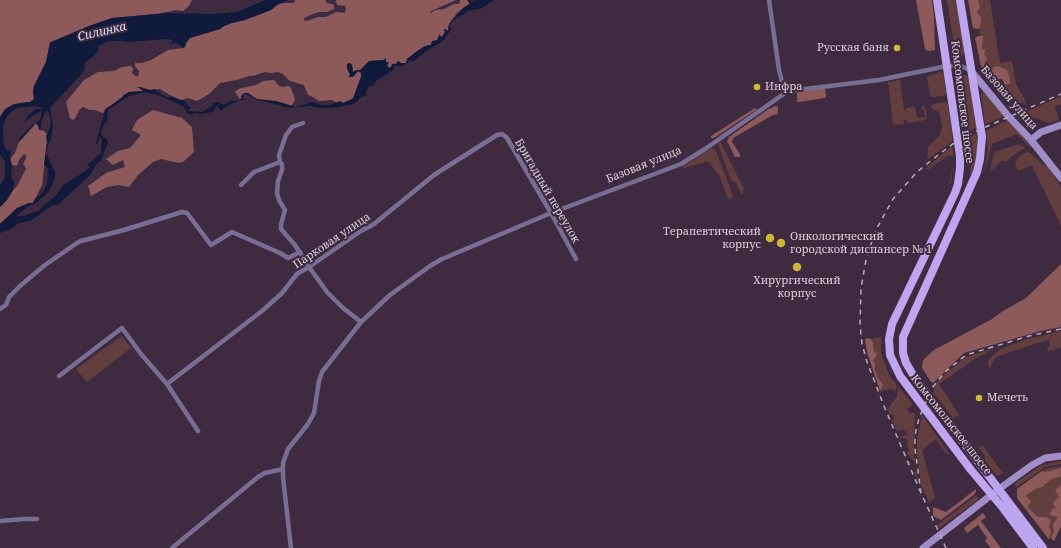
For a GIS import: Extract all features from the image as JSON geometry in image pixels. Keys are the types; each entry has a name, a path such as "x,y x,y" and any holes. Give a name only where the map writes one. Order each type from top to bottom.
{"main road":[{"name":"Комсомольское шоссе","path":"936,0 960,156 958,184 892,324 889,346 893,362 900,376 958,453 1033,548"},
{"name":"Комсомольское шоссе","path":"960,0 982,137 982,147 977,172 903,337 904,354 906,363 915,378 1043,548"}],"street":[{"path":"769,0 778,70 782,82 788,91"},
{"name":"Базовая улица","path":"282,469 288,449 308,424 314,413 319,380 322,372 361,322 390,295 442,259 551,213 681,164 788,91 871,81 913,74 947,66 961,66 972,72 1060,176"},
{"path":"303,123 292,127 289,130 279,155 282,170 278,182 277,193 285,210 281,228 300,252 309,268 334,299 361,322"},
{"path":"1031,140 1041,132 1061,125"},
{"name":"Бригадный переулок","path":"502,134 507,138 576,259"},
{"name":"Парковая улица","path":"167,384 262,311 282,293 298,274 374,224 434,175 497,135 502,134"},
{"path":"241,185 254,172 280,162"},
{"path":"0,309 6,304 9,297 20,286 45,265 76,243 182,212 187,213 211,245 232,232 288,258 300,252"},
{"path":"59,376 122,328 141,354 167,384 198,431"},
{"path":"923,548 999,489 1039,461 1045,458 1061,456"},
{"path":"172,548 258,477 265,473 282,469 291,548"},
{"path":"0,521 37,519"}],"shaded area":[{"path":"0,0 192,0 189,6 183,11 176,10 158,14 112,18 50,42 46,62 34,86 34,99 30,102 19,103 3,112 0,117"},
{"path":"295,0 325,0 327,3 334,5 334,9 327,12 318,12 304,18 304,20 307,21 318,17 326,17 336,12 345,13 345,6 337,5 336,0 456,0 431,11 430,14 435,10 444,9 454,4 458,4 460,3 460,0 467,0 470,3 457,13 448,27 449,30 444,30 445,32 442,37 439,34 437,40 416,52 407,59 406,63 401,63 398,61 389,68 387,65 389,63 386,62 385,58 384,60 372,61 360,70 353,72 352,65 350,63 347,64 347,69 350,74 349,77 355,75 358,71 361,73 361,77 353,98 343,103 339,101 337,103 332,100 319,101 308,95 304,85 290,81 283,74 278,72 265,72 220,83 209,94 197,101 188,98 178,100 160,89 150,90 139,88 143,91 129,92 123,95 122,99 106,108 103,113 83,107 79,110 75,119 72,120 70,118 66,102 84,80 98,72 114,71 122,67 131,66 133,68 132,73 138,77 139,71 135,66 135,63 142,63 151,60 168,50 184,48 190,38 245,20 273,9 278,4 294,3"},
{"path":"916,0 932,0 935,50 928,51 925,49"},
{"path":"947,0 958,0 965,50 962,56 958,59 956,58"},
{"path":"968,0 978,0 980,8 977,12 981,18 979,29 973,28"},
{"path":"978,0 990,0 1000,63 1012,61 1016,84 1026,102 1025,104 1022,102 1018,104 1012,96 1009,96 1008,98 1000,88 1010,84 1004,68 999,66 994,67 989,75 984,70 987,69 982,49 983,36 980,36 979,29 981,23 977,12 980,8"},
{"path":"978,36 983,36 982,49 985,49 984,55 987,59 985,62 987,69 984,70 981,66 975,38"},
{"path":"999,66 1007,70 1010,78 1010,84 1005,85 1002,79 995,80 989,75 994,67"},
{"path":"940,72 944,75 946,92 945,95 932,97 930,95 927,77"},
{"path":"961,75 967,75 969,81 977,127 967,132 959,77"},
{"path":"274,80 282,87 289,86 291,88 295,100 293,104 290,106 276,101 257,100 249,95 243,94 241,96 242,99 240,99 235,92 238,89 256,85 263,81"},
{"path":"900,80 904,110 906,110 906,108 915,107 917,118 925,117 922,106 925,106 927,117 925,120 908,123 906,120 903,120 904,124 893,125 888,82"},
{"path":"825,89 825,98 797,102 798,91"},
{"path":"984,91 1006,116 985,124 981,94"},
{"path":"1061,96 1061,104 1055,106 1059,120 1049,123 1024,113"},
{"path":"944,102 948,104 953,141 928,159 928,147 940,135 942,127 940,114 932,109 931,105"},
{"path":"776,106 778,107 778,114 773,115 733,138 732,142 740,154 740,157 735,157 727,141 729,137 767,110"},
{"path":"755,108 757,109 714,138 711,138 711,136"},
{"path":"153,110 182,118 192,127 194,152 183,162 179,163 161,159 153,162 138,175 129,187 118,185 107,187 91,196 88,186 106,173 125,167 123,160 113,165 106,159 118,151 130,148 141,135 132,130 137,120"},
{"path":"1008,120 1031,146 1031,148 1017,134 992,144 985,166 988,150 986,131"},
{"path":"36,123 39,130 44,131 47,134 42,185 33,203 17,208 0,224 0,207 17,186 26,169 23,164 26,155 24,154 19,160 17,166 12,165 10,159 15,153 19,142"},
{"path":"978,133 977,156 974,168 970,175 971,163 968,137"},
{"path":"720,141 744,189 743,194 741,194 736,183 730,178 718,144"},
{"path":"1019,144 1025,148 1013,155 1006,162 1002,160 990,172 995,152"},
{"path":"952,146 954,157 949,155 928,170 926,168"},
{"path":"712,148 716,151 733,196 732,198 728,199 719,175 708,161 684,168 682,167"},
{"path":"1027,152 1048,167 1061,187 1061,226 1032,165 1018,171 1015,162 1022,154"},
{"path":"954,157 951,182 949,184 951,176"},
{"path":"1061,264 1061,327 1041,331 964,353 933,383 931,382 922,368 923,360 934,350 992,319 1026,298"},
{"path":"1061,331 1060,348 1048,351 1047,347 1050,346 1049,340 1034,344 996,357 989,369 988,360 1001,349 1024,340"},
{"path":"122,336 131,348 87,382 76,369"},
{"path":"881,337 881,353 883,359 890,377 897,385 895,394 895,391 891,389 882,391 881,393 880,391 882,389 873,361 875,353 871,339"},
{"path":"867,338 871,339 874,351 877,354 873,361 875,363 878,378 883,385 880,391 867,352 865,340"},
{"path":"992,349 979,356 939,384 959,415 953,418 933,392 936,383 966,357"},
{"path":"898,386 913,405 907,409 910,414 914,412 915,414 914,455 918,481 914,472 916,472 916,469 914,462 906,452 908,452 909,449 907,444 908,440 903,438 901,439 899,436 901,437 907,434 903,428 901,431 897,431 892,420 894,419 893,414 890,415 888,409 897,396"},
{"path":"922,415 949,453 947,455 936,439 922,450 935,498 929,502 921,485 917,455 917,439"},
{"path":"983,446 1003,473 996,475 985,460 985,456 979,448"},
{"path":"1061,461 1061,464 1045,467 1017,487 1014,484 1042,465"},
{"path":"1061,466 1061,526 1054,541 1051,538 1048,539 1017,498 1017,489 1046,469"},
{"path":"1061,468 1061,476 1052,479 1042,487 1037,488 1026,495 1031,502 1028,508 1038,517 1046,517 1049,519 1049,528 1051,530 1049,539 1017,498 1017,489 1042,471 1046,472"},
{"path":"1060,486 1061,526 1054,541 1051,538 1054,531 1053,525 1058,517 1050,515 1052,509 1056,508 1053,504 1054,501 1059,497 1055,490"},
{"path":"976,489 975,494 941,520 933,516 933,507 946,512"},
{"path":"977,495 978,500 939,528 937,525"},
{"path":"983,513 986,517 981,521 1001,548 991,548 985,541 987,538 978,525 967,533 964,528"}],"water":[{"name":"Силинка","path":"266,0 288,0 275,6 271,10 245,20 232,23 220,29 190,38 183,48 177,43 169,45 173,41 168,39 128,42 109,41 98,46 99,49 95,55 86,62 84,67 86,68 50,108 53,125 51,139 46,153 55,172 55,179 49,191 38,202 29,206 16,216 22,216 38,211 57,194 62,186 88,169 90,166 87,165 101,153 102,140 100,137 97,144 96,143 105,110 129,92 143,91 140,88 136,88 140,87 150,90 155,89 164,96 170,98 171,96 184,101 191,108 188,111 202,112 212,106 213,103 218,102 224,105 232,100 234,101 241,99 241,96 244,93 248,93 257,99 276,101 296,107 312,102 322,105 330,105 340,101 343,103 353,99 361,77 361,73 358,71 353,77 349,77 350,74 347,69 347,64 350,63 352,65 353,72 360,70 369,61 384,60 386,58 386,62 389,62 387,65 389,68 392,64 396,64 398,61 401,63 406,63 407,59 416,52 425,46 431,45 432,41 437,40 439,34 442,37 445,32 444,29 448,31 449,24 452,20 463,8 470,4 467,0 472,2 476,0 494,0 480,9 467,11 463,15 457,17 450,24 449,28 452,28 444,40 414,61 410,61 402,66 395,66 388,75 376,81 373,86 369,86 366,92 367,95 360,98 354,104 333,108 319,108 311,106 289,108 257,100 245,94 243,95 244,100 238,100 222,110 220,110 217,105 213,112 202,114 195,113 192,115 187,113 183,106 156,94 146,92 129,96 108,110 107,123 104,124 101,132 103,137 107,139 108,143 101,160 90,175 58,205 53,205 30,221 19,223 11,229 0,233 0,224 17,208 33,203 35,199 43,192 47,184 48,169 44,164 47,142 46,136 50,127 51,119 48,111 44,114 41,128 39,130 36,123 19,142 21,136 35,123 40,120 42,111 24,123 27,117 35,109 43,108 33,106 13,110 6,118 3,126 4,145 7,151 11,150 11,177 14,182 13,190 0,207 0,185 5,178 5,161 0,155 0,117 5,109 14,104 30,102 34,99 34,86 46,62 50,43 112,18 166,13 216,14 236,12"}],"railway":[{"path":"921,493 884,406 867,362 862,344 860,325 861,288 866,260 871,244 877,228 893,199 917,172 942,152 958,140 1061,94"},
{"path":"946,548 921,493 915,449 915,435 919,418 932,388 945,372 966,355 1029,336 1061,329"}],"place":[{"name":"Русская баня","path":"897,48"},
{"name":"Инфра","path":"757,87"},
{"name":"Терапевтический корпус","path":"770,238"},
{"name":"Онкологический городской диспансер № 1","path":"781,243"},
{"name":"Хирургический корпус","path":"797,267"},
{"name":"Мечеть","path":"979,398"}]}
